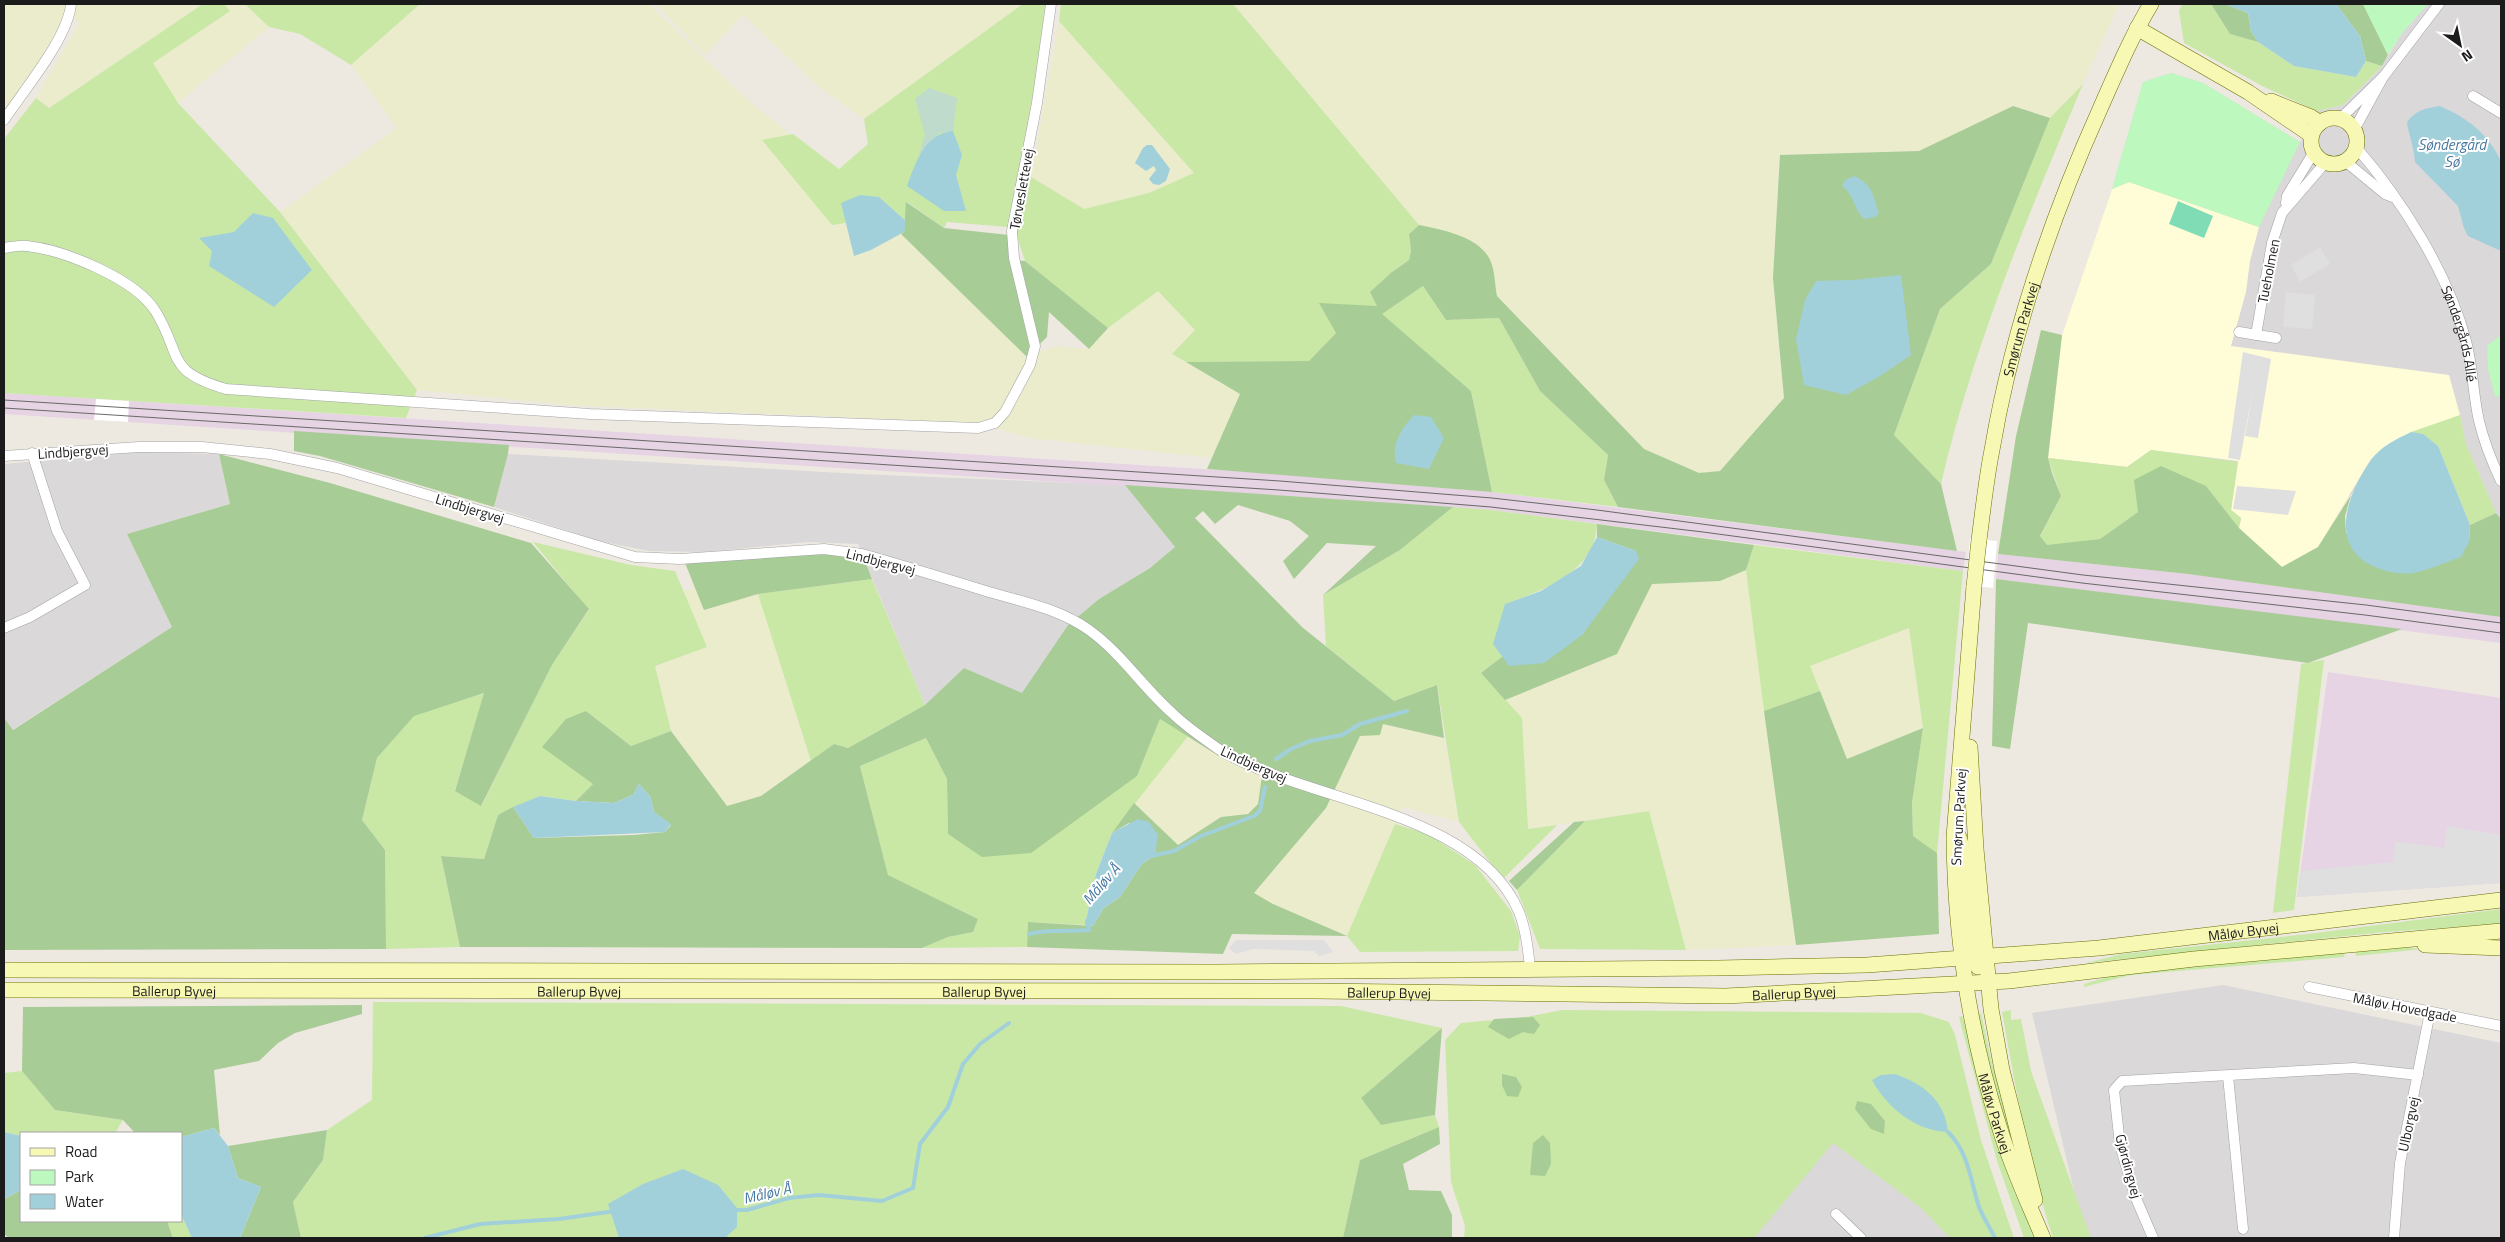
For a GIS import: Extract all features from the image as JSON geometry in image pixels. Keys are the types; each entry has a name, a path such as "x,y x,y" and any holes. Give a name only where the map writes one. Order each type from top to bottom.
{"main road":[{"name":"Smørum Parkvej","path":"1974,958 1955,879 1956,824 1974,586 1992,450 2010,368 2039,262 2070,178 2136,28 2151,4"},
{"path":"2136,28 2316,129"},
{"path":"2328,119 2340,119 2349,124 2354,130 2356,147 2351,156 2345,161 2335,164 2325,162 2314,152 2316,129 2328,119"},
{"name":"Smørum Parkvej","path":"1967,675 1972,801 1974,958"},
{"name":"Måløv Byvej","path":"1974,958 2262,930 2501,900"},
{"name":"Måløv Byvej","path":"1965,984 1988,983 2194,959 2501,930"},
{"path":"2383,941 2484,949 2501,948"},
{"name":"Ballerup Byvej","path":"4,970 1244,972 1530,968 1728,968 1974,958"},
{"name":"Måløv Parkvej","path":"1974,958 1988,983 2002,1070 2044,1238"},
{"name":"Måløv Parkvej","path":"1974,958 1965,984 1985,1075 1999,1128 2012,1165 2044,1238"},
{"name":"Ballerup Byvej","path":"4,990 1315,990 1726,996 1965,984"}],"street":[{"path":"4,120 60,37 70,13 71,4"},
{"name":"Tørveslettevej","path":"4,248 25,246 50,250 120,279 141,295 156,312 176,359 187,373 203,383 226,389 590,414 728,421 978,428 995,423 1005,412 1030,365 1034,346 1014,258 1012,230 1037,103 1051,4"},
{"path":"2340,119 2384,76 2439,4"},
{"path":"2354,130 2384,76"},
{"path":"2473,96 2501,113"},
{"name":"Søndergårds Allé","path":"2356,147 2390,189 2393,197 2415,228 2437,266 2454,305 2466,342 2479,420 2490,457 2501,481"},
{"name":"Tueholmen","path":"2256,335 2272,243 2285,209 2287,196 2314,152"},
{"name":"Søndergårds Allé","path":"2345,161 2385,194 2393,197"},
{"name":"Tueholmen","path":"2285,209 2325,162"},
{"path":"2239,332 2276,338"},
{"name":"Lindbjergvej","path":"4,456 139,447 202,447 270,454 337,468 635,557 680,559 824,549 851,552 1034,605 1071,618 1089,630 1108,646 1171,713 1221,750 1267,772 1427,827 1478,860 1503,887 1518,911 1527,937 1530,968"},
{"path":"4,628 30,617 85,585 56,531 32,453"},
{"name":"Måløv Hovedgade","path":"2308,987 2501,1026"},
{"name":"Ulborgvej","path":"2394,1238 2400,1163 2430,1012"},
{"name":"Gjørdingvej","path":"2154,1238 2136,1196 2120,1145 2114,1090 2122,1081 2354,1068 2418,1075"},
{"path":"2228,1076 2243,1229"},
{"path":"1836,1214 1861,1238"}],"shaded area":[{"path":"2428,4 2501,4 2501,519 2496,513 2466,444 2460,415 2390,443 2371,459 2351,495 2239,528 2206,486 2048,458 2062,335 2112,189 2143,82 2171,73 2203,83 2300,142 2317,111 2343,105 2382,66 2402,33"},
{"path":"2129,182 2259,227 2250,261 2246,292 2231,346 2449,375 2460,415 2390,443 2371,459 2318,547 2282,567 2239,528 2241,518 2231,510 2238,461 2151,450 2127,467 2048,458 2062,335 2112,189"},
{"path":"2320,247 2330,264 2300,282 2291,265"},
{"path":"2286,292 2315,295 2312,329 2283,327"},
{"path":"2243,352 2271,359 2258,438 2245,436 2254,384 2240,460 2228,458"},
{"path":"4,393 1280,474 1492,492 1966,552 1963,571 1491,510 4,414"},
{"path":"139,452 219,454 230,504 127,534 172,627 12,730 4,718 4,464"},
{"path":"508,454 860,474 1125,485 1175,547 1150,568 1099,599 1068,625 1022,694 964,668 925,705 858,544 808,542 704,552 649,551 599,541 494,507"},
{"path":"2237,486 2296,491 2288,515 2233,509"},
{"path":"1998,554 2188,574 2501,617 2501,643 1996,579"},
{"path":"2328,672 2501,698 2501,883 2297,897"},
{"path":"2447,826 2501,835 2501,883 2297,897 2300,871 2393,862 2395,841 2444,848"},
{"path":"1236,940 1324,940 1333,952 1319,956 1314,951 1253,949 1236,954 1229,948"},
{"path":"2223,985 2501,1043 2501,1238 2085,1238 2032,1013"},
{"path":"1837,1136 1961,1238 1737,1238"}],"green space":[{"path":"4,4 203,4 49,108 36,98 79,24 71,10 54,39 4,112"},
{"path":"203,4 224,4 230,11 153,63 178,103 280,212 417,390 406,418 4,393 4,139 36,98 49,108"},
{"path":"224,4 245,4 269,27 178,103 152,63 230,11"},
{"path":"245,4 420,4 351,65 300,34 269,27"},
{"path":"420,4 649,4 739,92 789,134 832,225 846,223 854,255 871,250 901,234 1024,353 1022,358 1056,346 1089,349 1108,328 1158,291 1195,330 1173,354 1240,394 1212,458 1030,438 976,423 567,405 417,390 280,212 397,128 351,65"},
{"path":"655,4 1023,4 864,119 818,86 743,15 705,55"},
{"path":"1023,4 1049,4 1034,100 1008,227 947,222 944,228 907,202 906,221 879,197 842,203 846,223 832,225 762,140 793,134 839,169 868,144 864,119"},
{"path":"1061,4 1233,4 1419,225 1409,234 1411,251 1409,260 1392,272 1378,306 1336,333 1309,361 1186,362 1172,354 1195,330 1158,291 1108,328 1025,261 1015,230 1031,177 1084,209 1149,193 1194,173 1059,21"},
{"path":"1233,4 2119,4 2083,84 2050,118 2013,106 1919,151 1780,155 1773,278 1784,398 1720,471 1699,473 1644,449 1497,296 1491,263 1445,231 1419,225"},
{"path":"2182,4 2211,4 2230,34 2258,42 2294,66 2356,77 2366,61 2382,66 2343,105 2317,111 2264,87 2184,43 2179,11"},
{"path":"2211,4 2225,4 2248,13 2251,31 2258,42 2230,34"},
{"path":"2336,4 2363,4 2388,55 2382,66 2366,61 2360,36"},
{"path":"2363,4 2428,4 2402,33 2388,55"},
{"path":"1059,21 1194,173 1149,193 1084,209 1031,177"},
{"path":"2171,73 2203,83 2300,142 2259,227 2129,182 2112,189 2143,82"},
{"path":"2083,84 2023,231 1986,331 1954,433 1941,484 1894,435 1940,309 1991,264 2050,118"},
{"path":"929,88 957,98 953,131 940,133 919,155 925,134 915,99"},
{"path":"2013,106 2050,118 1991,264 1940,309 1894,435 1941,484 1957,551 1618,507 1604,480 1608,455 1540,391 1499,318 1446,320 1423,286 1382,314 1471,391 1492,492 1207,469 1240,394 1186,362 1309,361 1336,333 1319,303 1377,306 1370,292 1392,272 1409,260 1411,251 1409,234 1419,225 1462,236 1481,248 1488,255 1492,265 1497,296 1644,449 1699,473 1720,471 1784,398 1773,278 1780,155 1919,151"},
{"path":"2178,201 2213,216 2204,238 2169,224"},
{"path":"906,202 944,228 1009,235 1011,260 1025,261 1108,328 1089,349 1049,312 1047,337 1027,357 901,234 904,232"},
{"path":"1423,286 1446,320 1499,318 1540,391 1608,455 1604,480 1618,507 1492,492 1471,391 1381,314"},
{"path":"2041,330 2062,335 2048,458 2061,496 2040,536 2047,545 2100,539 2138,512 2134,480 2161,466 2206,486 2239,528 2282,567 2318,547 2351,495 2345,516 2346,533 2469,542 2470,525 2496,513 2501,519 2501,617 2188,574 1998,554 2016,436"},
{"path":"2501,335 2501,397 2495,396 2488,369 2487,346"},
{"path":"2460,415 2466,444 2496,513 2470,525 2438,446 2411,432"},
{"path":"294,431 509,445 494,507 320,456 294,451"},
{"path":"2151,450 2238,462 2231,510 2241,518 2239,528 2206,486 2138,512 2100,539 2047,546 2040,537 2061,496 2048,458 2127,467"},
{"path":"219,454 330,483 531,543 589,609 552,665 481,806 455,791 484,693 414,716 377,758 362,820 385,850 386,949 4,950 4,718 13,730 172,627 127,534 230,504"},
{"path":"1125,485 1453,507 1400,550 1323,595 1376,546 1327,543 1294,579 1283,561 1309,536 1290,521 1238,505 1215,524 1203,511 1195,518 1302,627 1394,701 1437,685 1444,738 1383,724 1380,735 1360,736 1326,808 1254,893 1273,904 1347,936 1232,934 1223,954 1027,947 1028,922 1093,926 1103,909 1120,897 1141,865 1155,855 1156,846 1129,823 1112,833 1134,803 1178,845 1221,817 1248,814 1258,804 1262,776 1222,758 1160,719 1137,776 1031,853 982,857 948,834 947,779 926,738 860,766 888,875 978,919 973,932 948,937 922,948 460,947 441,856 484,859 498,815 513,807 534,838 634,835 665,832 671,825 654,812 650,796 639,784 633,795 614,803 576,801 593,784 542,747 566,719 586,711 631,746 671,731 727,806 761,796 834,744 848,748 925,705 964,668 1022,693 1068,625 1099,599 1150,568 1175,547"},
{"path":"1453,507 1597,524 1594,541 1588,555 1578,567 1551,585 1506,604 1503,656 1481,673 1522,718 1528,829 1557,825 1503,879 1459,822 1437,685 1394,701 1326,646 1323,595 1400,550"},
{"path":"1597,524 1754,545 1746,570 1720,581 1652,584 1617,654 1505,700 1481,673 1503,656 1582,635 1636,551 1597,537"},
{"path":"533,542 631,565 675,571 707,647 655,666 671,731 631,746 586,711 593,784 576,801 540,796 498,815 484,859 441,856 460,947 386,949 385,850 362,820 377,758 414,715 485,693 455,790 482,805 552,665 589,610"},
{"path":"1754,545 1963,571 1937,853 1913,836 1912,803 1923,728 1909,628 1810,666 1820,691 1764,711 1746,570"},
{"path":"826,552 864,558 872,579 758,594 704,610 685,563"},
{"path":"1746,570 1796,945 1686,950 1649,811 1528,829 1522,718 1505,700 1617,654 1652,584 1720,581"},
{"path":"752,574 811,761 761,796 727,806 671,731 655,666 707,647 683,591"},
{"path":"872,579 925,705 848,748 834,744 811,761 758,594"},
{"path":"1996,579 2402,629 2308,663 2028,623 2010,749 1992,746"},
{"path":"1909,628 1923,728 1847,759 1810,666"},
{"path":"2324,660 2294,910 2273,913 2301,664"},
{"path":"1820,691 1847,759 1923,728 1912,803 1913,836 1937,853 1939,934 1796,945 1764,711"},
{"path":"1160,719 1188,736 1112,833 1096,874 1085,925 1028,922 1027,947 922,948 948,937 973,932 978,919 888,875 860,766 926,738 947,779 948,834 1137,776"},
{"path":"1383,724 1444,738 1459,822 1402,807 1347,936 1275,905 1254,893 1326,808 1360,736"},
{"path":"1188,736 1222,758 1263,776 1258,804 1248,814 1221,817 1178,845 1134,803"},
{"path":"1649,811 1686,950 1540,949 1517,890 1585,821"},
{"path":"1585,821 1517,890 1509,881 1574,822"},
{"path":"1395,824 1428,834 1475,865 1511,911 1520,936 1518,951 1360,952 1347,936"},
{"path":"2501,909 2501,924 2385,932 2086,963 2122,954 2308,934"},
{"path":"2400,947 2423,949 2356,956 2356,950"},
{"path":"2345,951 2344,957 2131,975 2084,987 2084,984 2117,974"},
{"path":"373,1002 1341,1006 1442,1028 1361,1098 1381,1125 1435,1115 1439,1127 1360,1160 1343,1238 301,1238 293,1202 323,1160 327,1130 372,1100"},
{"path":"362,1005 362,1014 295,1033 278,1043 259,1061 214,1070 220,1135 214,1128 182,1137 182,1132 134,1132 123,1120 55,1110 22,1071 23,1007"},
{"path":"1562,1010 1921,1013 1949,1022 1955,1035 1981,1140 2014,1238 1950,1238 1920,1207 1833,1143 1754,1238 1464,1238 1465,1226 1451,1182 1445,1040 1461,1023 1526,1017"},
{"path":"2011,1010 2011,1020 2021,1019 2031,1071 2091,1238 2053,1238 2030,1155 2012,1070 2002,1012"},
{"path":"1981,1013 1993,1068 2006,1101 2018,1163 1991,1073 1977,1014"},
{"path":"1962,1016 2036,1238 2024,1238 1997,1161 1959,1017"},
{"path":"1533,1017 1540,1025 1534,1034 1523,1032 1509,1039 1488,1027 1494,1019"},
{"path":"1442,1028 1435,1115 1381,1125 1361,1098"},
{"path":"22,1071 55,1110 123,1120 116,1132 20,1132 20,1136 4,1132 4,1073"},
{"path":"1502,1074 1516,1077 1522,1087 1518,1097 1507,1096 1502,1085"},
{"path":"1857,1101 1871,1104 1885,1121 1884,1134 1871,1129 1855,1109"},
{"path":"1439,1127 1440,1144 1403,1164 1409,1190 1441,1191 1452,1215 1452,1238 1343,1238 1360,1160"},
{"path":"327,1130 323,1160 293,1202 301,1238 240,1238 261,1187 238,1178 228,1146"},
{"path":"1543,1135 1550,1143 1551,1164 1545,1176 1530,1175 1533,1143"},
{"path":"20,1191 20,1222 167,1222 173,1238 9,1238 4,1234 4,1199"},
{"path":"182,1216 192,1238 173,1238 167,1222 182,1222"}],"water":[{"path":"2225,4 2336,4 2360,36 2366,61 2356,77 2294,66 2258,42 2251,31 2248,13"},
{"name":"Søndergård Sø","path":"2440,106 2468,121 2484,135 2501,162 2503,191 2501,251 2468,236 2458,206 2415,162 2407,122 2422,110"},
{"path":"953,131 962,155 956,175 966,211 944,211 907,186 918,159 928,143 943,133"},
{"path":"1147,145 1152,145 1170,169 1166,181 1159,185 1153,184 1149,179 1156,170 1154,166 1146,171 1135,163 1143,148"},
{"path":"1855,176 1866,184 1872,192 1879,213 1875,217 1864,219 1842,186 1845,180"},
{"path":"860,195 879,197 906,221 904,232 871,250 854,256 841,203"},
{"path":"253,213 273,218 312,270 274,307 209,266 212,251 199,238 234,232"},
{"path":"1901,275 1911,355 1880,376 1846,395 1804,385 1796,339 1805,300 1816,281 1853,280"},
{"path":"1414,415 1431,417 1444,438 1429,469 1396,463 1395,449 1398,437"},
{"path":"2411,432 2423,434 2438,446 2470,525 2469,542 2461,557 2419,572 2390,572 2369,564 2356,554 2349,543 2346,529 2347,515 2356,485 2371,460 2384,447"},
{"path":"1597,537 1636,551 1639,559 1582,635 1544,663 1509,666 1493,644 1505,604 1541,591 1581,566"},
{"path":"639,784 650,796 654,812 671,824 665,832 534,838 513,807 540,796 576,801 614,803 633,795"},
{"path":"1138,819 1149,822 1158,835 1155,855 1141,865 1120,897 1103,909 1093,926 1085,925 1096,874 1112,833"},
{"path":"1895,1074 1915,1083 1931,1095 1942,1111 1948,1132 1936,1131 1914,1122 1886,1100 1872,1080 1881,1075"},
{"path":"214,1128 228,1146 238,1178 261,1187 240,1238 192,1238 182,1216 182,1137"},
{"path":"4,1132 20,1136 20,1191 4,1199"},
{"path":"683,1169 718,1185 737,1208 737,1227 725,1238 619,1238 608,1204 643,1184"}],"pier":[{"path":"96,399 129,401 128,422 94,420"},
{"path":"1970,539 1997,541 1993,588 1966,585"}],"waterway":[{"name":"Måløv Å","path":"1276,759 1291,749 1310,741 1342,735 1360,724 1407,711"},
{"name":"Måløv Å","path":"1151,856 1174,851 1201,836 1254,816 1260,811 1265,787"},
{"name":"Måløv Å","path":"1029,934 1089,930 1087,921"},
{"name":"Måløv Å","path":"732,1210 747,1210 789,1198 819,1195 882,1201 913,1188 920,1144 948,1107 963,1064 980,1044 1009,1023"},
{"path":"1948,1132 1965,1158 1979,1207 1995,1238"},
{"name":"Måløv Å","path":"425,1238 480,1224 559,1219 615,1211"}],"tram line":[{"path":"4,400 1280,481 1492,498 1597,510 2083,575 2366,605 2501,623"},
{"path":"4,408 1279,490 1491,507 1703,532 2082,583 2365,615 2501,633"}]}
